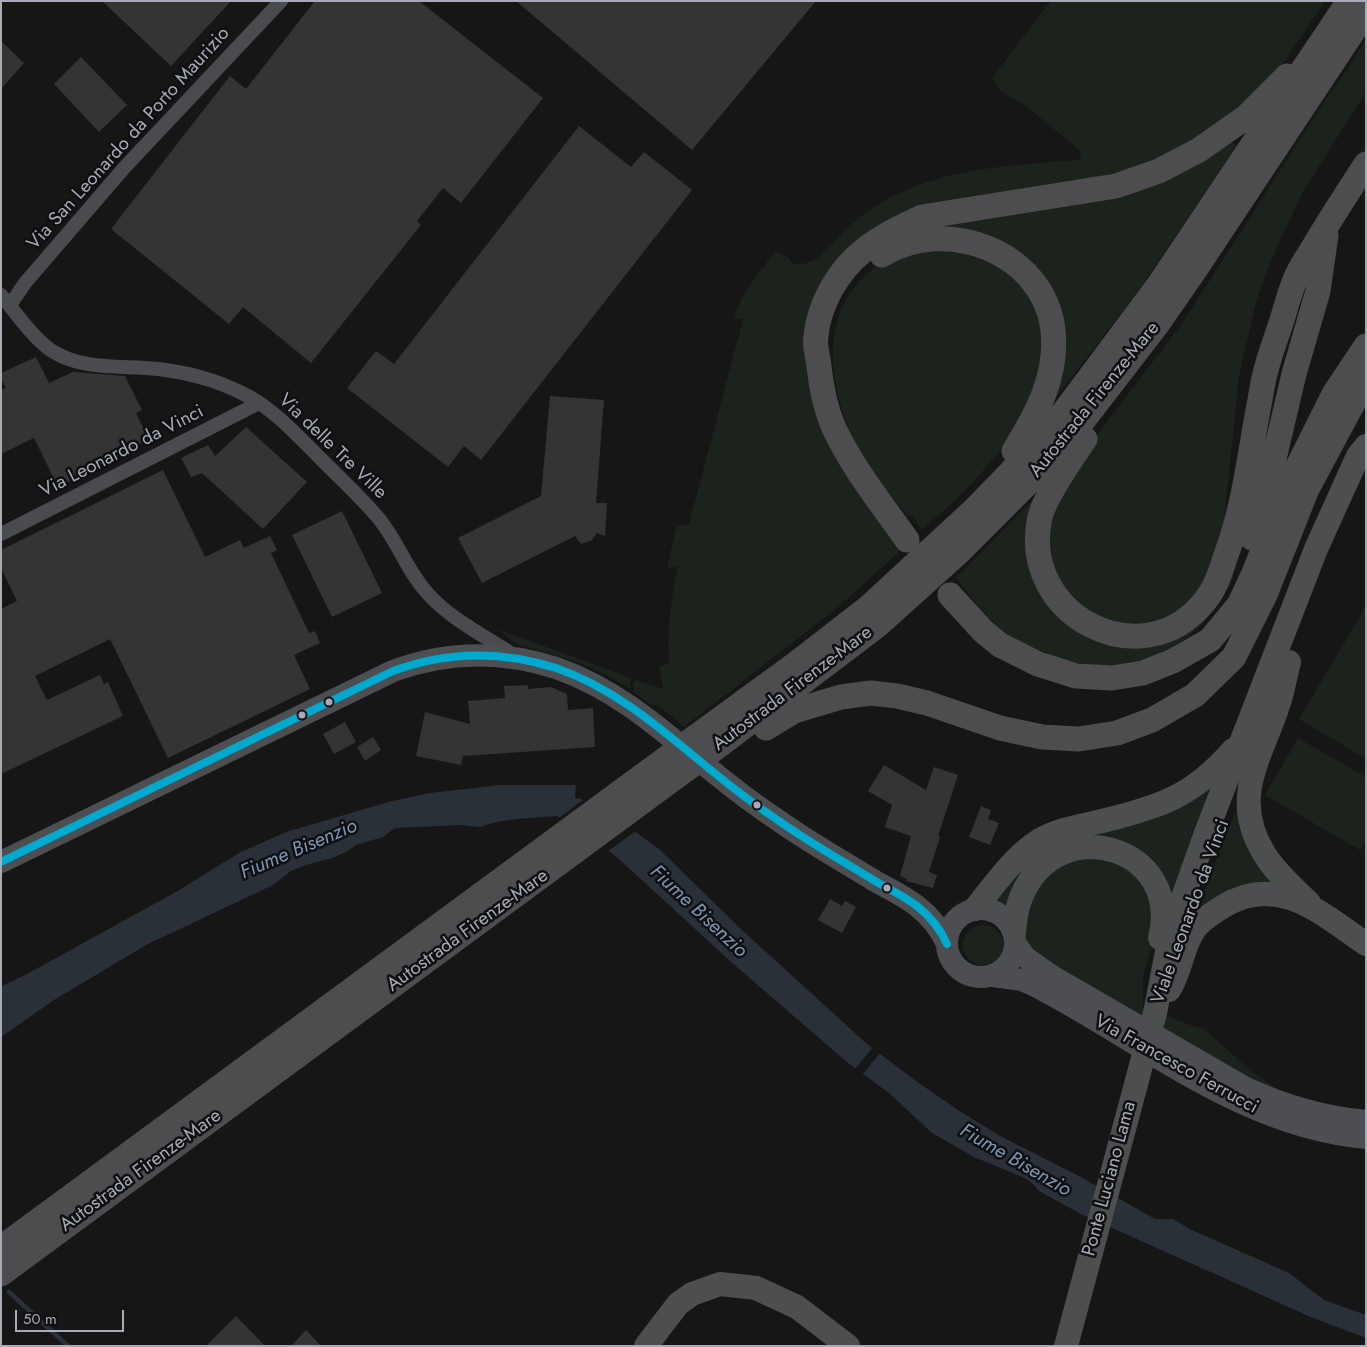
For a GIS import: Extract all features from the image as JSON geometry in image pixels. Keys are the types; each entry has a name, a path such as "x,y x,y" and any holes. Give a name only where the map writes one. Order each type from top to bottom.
{"highway":[{"name":"Autostrada Firenze-Mare","path":"708,745 794,665 870,606 974,510 1064,412 1158,286 1349,1"},
{"name":"Autostrada Firenze-Mare","path":"1,1274 680,761 708,745 853,645 916,592 1034,477 1116,380 1195,270 1366,12"},
{"path":"907,540 854,464 834,427 820,379 816,353 816,336 821,312 829,294 844,270 861,252 878,240 922,218 1116,186 1159,170 1199,150 1246,117 1327,35"},
{"path":"1116,380 1104,416 1088,434 1072,458 1040,516 1037,540 1039,560 1045,579 1056,597 1080,619 1095,628 1111,634 1149,635 1170,628 1184,620 1204,603 1215,586 1236,529 1265,370 1295,278 1328,222 1366,164"},
{"path":"1173,661 1203,632 1228,600 1252,540 1270,476 1294,374 1318,291 1328,222"},
{"path":"819,364 830,322 845,288 858,273 897,247 926,239 943,238 966,241 1005,257 1024,271 1044,299 1053,329 1053,361 1050,377 1040,404 1024,435 974,510"},
{"path":"950,596 983,631 1000,644 1023,658 1058,672 1076,676 1112,678 1144,673 1173,661 1210,640 1239,605 1254,573 1288,484 1334,394 1366,346"},
{"path":"708,745 756,733 794,712 841,697 871,694 897,696 927,703 1000,728 1042,737 1079,739 1116,733 1152,720 1195,695 1234,657 1265,596 1308,489 1366,379"},
{"name":"Viale Leonardo da Vinci","path":"1154,1013 1172,931 1206,833 1316,549 1358,456 1366,446"},
{"name":"Viale Leonardo da Vinci","path":"1154,1013 1181,932 1289,662 1330,552 1366,475"},
{"path":"1289,662 1281,696 1253,770 1249,786 1249,812 1256,838 1272,866 1312,906"},
{"path":"969,912 1016,860 1039,841 1058,832 1132,814 1170,801 1199,783 1222,763 1241,741"},
{"name":"Autostrada Firenze-Mare","path":"1,1248 577,838"},
{"path":"1015,938 1018,907 1022,894 1029,882 1047,863 1060,854 1085,847 1098,847 1121,852 1142,867 1150,876 1158,889 1162,903 1163,927 1153,974 1154,1013"},
{"path":"1154,1013 1176,980 1195,929 1211,914 1229,903 1252,895 1264,894 1296,898 1312,906 1366,944"},
{"name":"Ponte Luciano Lama","path":"1066,1346 1154,1013"},
{"path":"646,1346 678,1304 692,1294 720,1284 756,1288 797,1306 846,1345"}],"main road":[{"name":"Via Francesco Ferrucci","path":"1,862 393,671 418,662 444,657 476,655 519,659 543,664 581,678 615,695 661,728 730,786 810,843 916,906 938,927 947,944 948,953 953,963 961,971 971,976 982,978 993,976 1022,980 1033,985 1238,1102 1264,1113 1308,1128 1366,1138"},
{"name":"Via Francesco Ferrucci","path":"916,906 944,914 985,909 994,911 1010,923 1025,957 1043,970 1246,1088 1280,1103 1307,1112 1366,1121"},
{"path":"947,944 949,931 954,922 969,912"},
{"path":"993,976 1002,971 1009,963 1014,954 1015,938"}],"street":[{"name":"Via San Leonardo da Porto Maurizio","path":"6,300 25,283 124,168 281,1"},
{"name":"Via delle Tre Ville","path":"6,300 40,341 68,359 89,365 158,369 183,373 223,385 259,403 281,420 313,450 380,520 406,565 430,596 467,625 519,659"},
{"name":"Via Leonardo da Vinci","path":"1,534 259,403"}],"shaded area":[{"path":"1051,1 1325,1 1282,65 1260,91 1167,160 874,235 808,346 898,546 899,552 837,608 684,727 658,705 651,705 634,692 633,683 636,680 663,689 659,668 669,662 670,614 678,567 667,567 677,526 689,524 743,319 734,319 741,300 776,251 789,258 792,263 804,264 813,261 857,220 881,203 906,190 933,180 961,173 990,168 1077,160 1080,158 1081,153 1076,147 1022,103 1000,91 993,79 994,75"},
{"path":"1366,38 1366,92 1304,190 1280,240 1263,281 1255,307 1239,376 1224,522 1203,593 1154,627 1095,620 1053,577 1047,524 1092,441 1181,325 1327,97 1348,69"},
{"path":"1230,140 1236,145 1232,153 1139,290 1051,404 1045,285 913,229 975,214"},
{"path":"927,246 997,259 1038,305 1045,364 1012,437 975,480 922,530 912,515 908,516 888,491 857,445 839,399 834,376 833,352 835,328 843,306 855,286 880,264 899,255"},
{"path":"1041,491 1037,577 1137,642 1229,574 1234,576 1218,604 1199,627 1177,645 1152,657 1125,664 1096,665 1067,660 1037,649 1010,636 994,623 956,577"},
{"path":"1366,606 1366,759 1299,719"},
{"path":"497,629 631,678 630,689 580,663 517,644"},
{"path":"1298,738 1366,777 1366,840 1360,850 1265,795"},
{"path":"1214,784 1175,899 1085,840 1012,909 988,900 1022,862"},
{"path":"1238,810 1278,884 1202,907 1200,902 1234,814"},
{"path":"1097,854 1142,876 1158,928 1143,977 1143,1010 1165,1015 1203,1028 1250,1070 1279,1090 1284,1099 1027,951 1023,916 1050,868"},
{"path":"987,925 994,928 1000,934 1003,945 1002,953 994,962 987,965 979,965 972,962 964,953 963,941 966,934 975,926"}],"water":[{"name":"Fiume Bisenzio","path":"500,785 576,785 576,799 579,798 637,833 659,849 743,931 867,1044 916,1081 1002,1137 1079,1176 1155,1219 1173,1219 1192,1230 1289,1273 1324,1300 1366,1315 1366,1338 1313,1318 1081,1214 1039,1191 1027,1179 974,1157 932,1133 889,1093 848,1063 730,961 619,859 581,828 566,819 556,816 496,822 480,827 460,825 395,828 383,837 356,845 332,858 291,871 273,885 146,945 54,1000 1,1037 1,987 176,892 239,853 286,832 392,801 430,793"}],"pier":[{"path":"584,799 637,830 607,852 580,830 558,819"},
{"path":"874,1046 881,1052 861,1076 854,1070"}],"building":[{"path":"102,1 231,1 171,66"},
{"path":"315,1 419,1 543,98 461,203 443,188 417,221 421,225 311,363 243,307 229,324 111,229 230,76 246,89"},
{"path":"516,1 816,1 692,150"},
{"path":"1,41 24,63 1,89"},
{"path":"81,57 127,105 99,132 54,84"},
{"path":"579,126 631,167 644,152 692,190 481,460 464,446 448,467 347,388 376,351 394,364"},
{"path":"36,357 49,383 73,372 125,376 142,410 136,413 149,440 58,487 34,438 1,454 1,390 6,388 1,378 1,373"},
{"path":"550,396 604,400 596,503 607,503 605,536 597,533 592,540 581,544 575,536 482,583 458,538 541,496"},
{"path":"246,427 307,482 263,529 202,473 191,477 181,458 208,445 215,456"},
{"path":"163,470 205,557 240,540 244,548 270,536 277,550 271,553 309,633 315,631 320,643 294,655 310,689 168,758 110,639 35,676 47,700 100,675 104,684 108,682 123,716 1,774 1,609 17,601 1,568 1,550"},
{"path":"342,511 382,593 332,617 292,535"},
{"path":"528,685 528,689 551,687 567,694 568,710 593,708 595,747 463,756 461,765 416,756 425,712 470,724 468,701 505,698 504,686"},
{"path":"345,722 356,742 334,754 323,734"},
{"path":"373,737 381,750 365,761 357,747"},
{"path":"884,765 926,790 934,767 958,775 938,836 940,837 929,872 937,875 933,888 906,881 907,879 900,876 911,836 885,827 892,805 868,791"},
{"path":"981,806 991,810 988,819 999,823 990,845 969,837"},
{"path":"830,899 842,906 845,901 856,907 842,933 818,920"},
{"path":"236,1316 265,1346 206,1346"},
{"path":"306,1330 321,1346 291,1346"}],"waterway":[{"path":"9,1292 68,1346"}],"transit line":[{"path":"1,862 393,671 433,660 474,655 494,656 535,662 556,668 599,687 619,699 657,726 764,811 816,846 917,906 935,923 947,944"}]}
